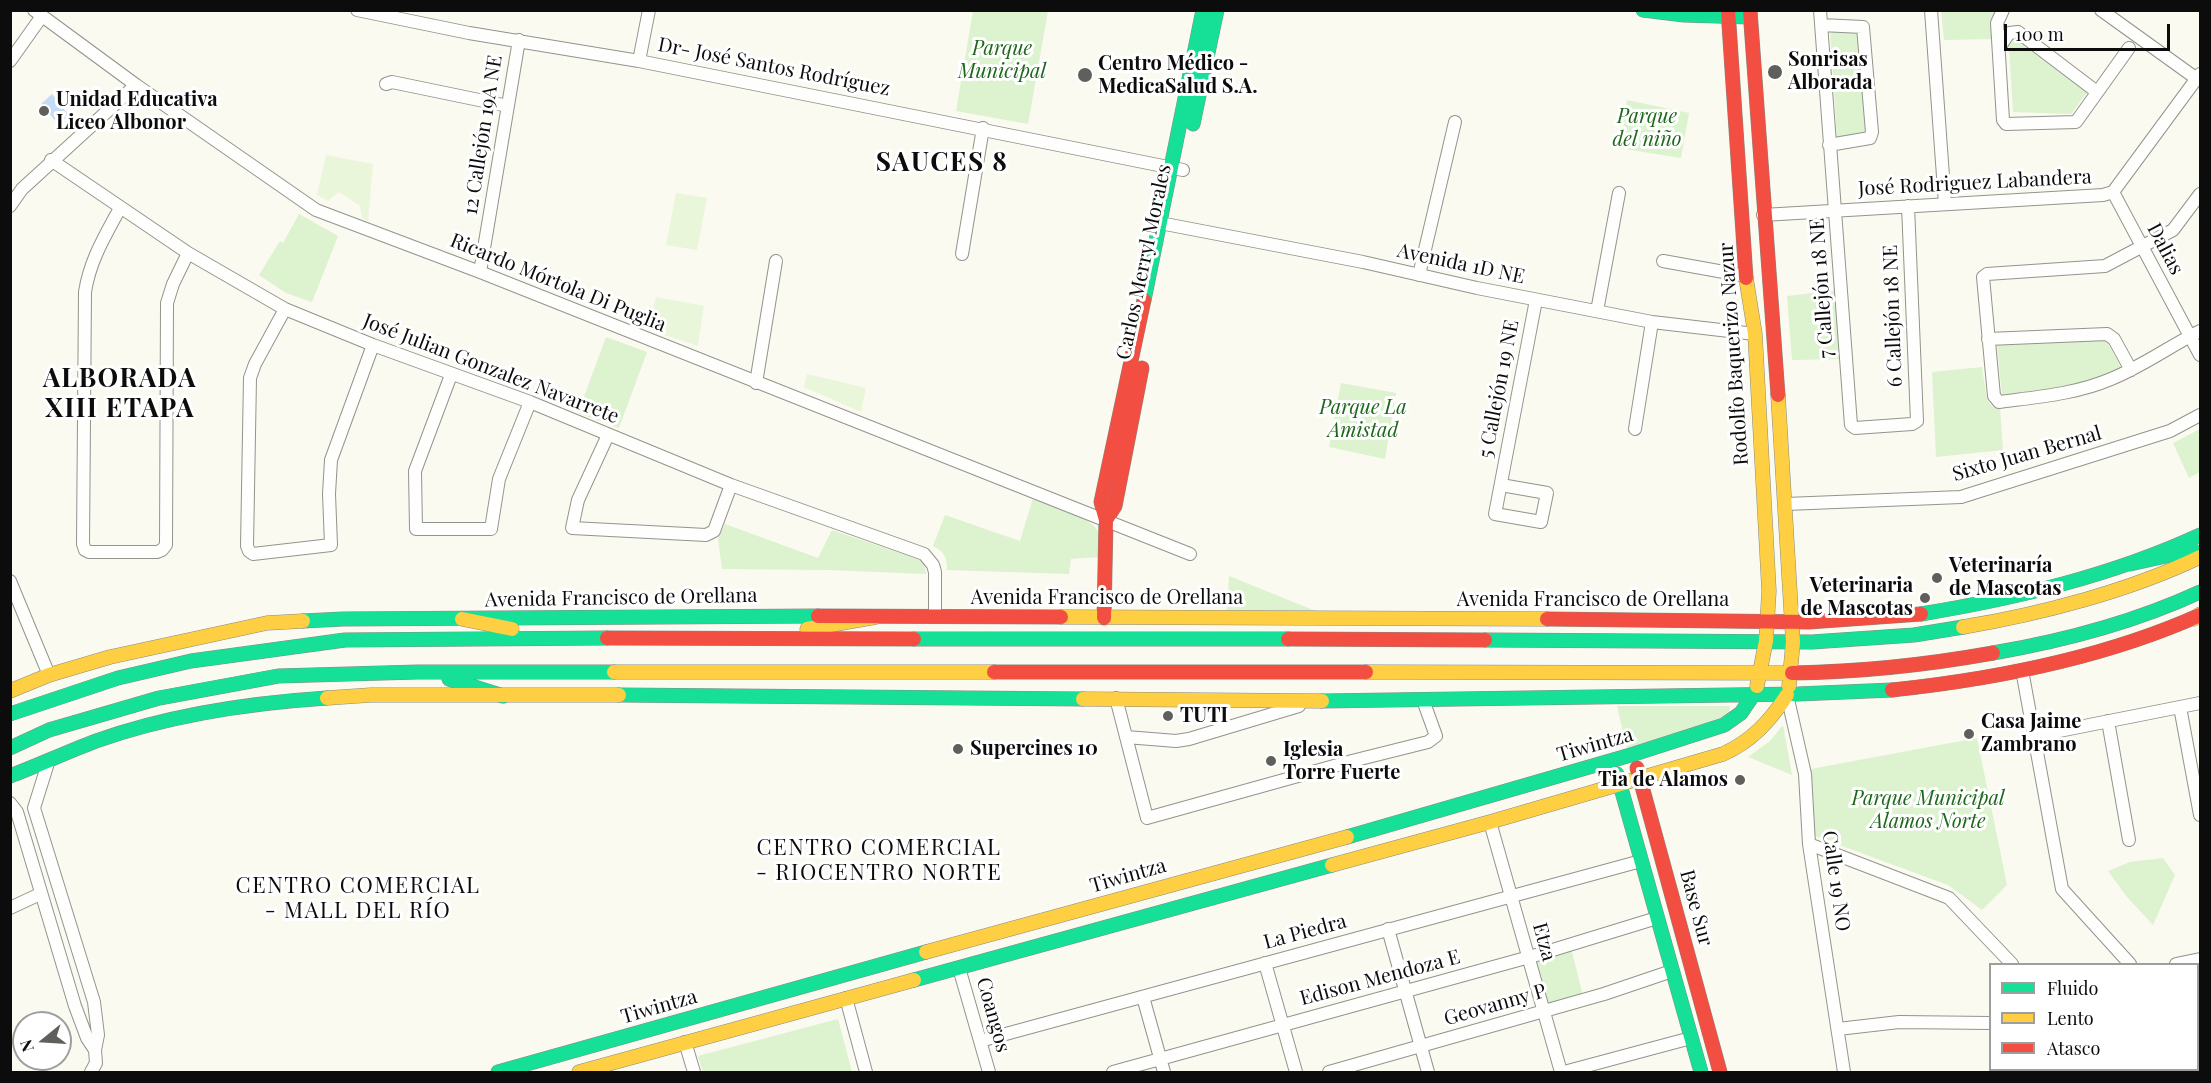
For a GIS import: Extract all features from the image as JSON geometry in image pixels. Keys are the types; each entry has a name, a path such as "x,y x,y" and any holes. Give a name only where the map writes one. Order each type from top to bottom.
{"main road":[{"name":"Carlos Merryl Morales","path":"1104,618 1106,520 1101,502 1166,224 1203,10"},
{"name":"Carlos Merryl Morales","path":"1177,169 1216,10"},
{"path":"1643,10 1684,15 1750,14"},
{"name":"Rodolfo Baquerizo Nazur","path":"1728,13 1746,276 1755,334 1768,581 1766,641 1754,694"},
{"name":"Rodolfo Baquerizo Nazur","path":"1750,14 1793,622 1792,673 1787,695"},
{"name":"Avenida Francisco de Orellana","path":"10,691 49,675 110,657 267,623 343,619 748,616 1589,619 1793,622 1909,616 2033,593 2157,555 2200,535"},
{"path":"2130,564 2200,548"},
{"name":"Avenida Francisco de Orellana","path":"10,714 118,678 191,661 345,640 551,638 1793,642 1914,635 1975,626 2041,611 2166,573 2200,557"},
{"path":"10,748 49,730 171,696 278,676 418,672 1760,672 1813,674 1917,667 1981,657 2049,642 2178,602 2200,592"},
{"path":"10,776 97,741 159,723 267,702 371,695 554,694 1316,701 1809,695 1914,689 1980,679 2120,644 2198,616"},
{"path":"748,639 876,617"},
{"path":"462,619 551,638"},
{"path":"171,696 162,691 166,682 179,675 247,653"},
{"path":"418,672 503,696"},
{"name":"Tiwintza","path":"498,1072 1224,869 1373,830 1634,754 1724,725 1742,713 1754,694"},
{"name":"Tiwintza","path":"579,1072 1640,779 1737,748 1767,726 1787,695"},
{"name":"Base Sur","path":"1634,754 1720,1072"},
{"name":"Base Sur","path":"1613,760 1701,1072"},
{"path":"635,1034 640,1055"}],"street":[{"name":"Dr- José Santos Rodríguez","path":"357,10 415,16 519,40 639,61 1177,169"},
{"path":"639,61 649,10"},
{"name":"7 Callejón 18 NE","path":"1820,10 1852,427"},
{"path":"1931,10 1945,204"},
{"path":"2002,10 1997,23 2006,124 2076,122 2129,48"},
{"path":"2101,10 2199,76"},
{"path":"10,61 38,14"},
{"name":"Ricardo Mórtola Di Puglia","path":"38,14 316,210 480,272 1190,554"},
{"path":"1821,25 1863,27 1872,132 1870,138 1829,145"},
{"path":"1999,48 2009,33 2018,32 2097,92"},
{"name":"12 Callejón 19A NE","path":"480,272 519,40"},
{"name":"José Rodriguez Labandera","path":"1763,215 2103,195 2113,192 2199,76"},
{"path":"386,84 392,82 508,106"},
{"path":"10,206 22,189 51,160 136,85"},
{"path":"1419,275 1455,122"},
{"path":"962,254 983,129"},
{"name":"José Julian Gonzalez Navarrete","path":"51,160 188,253 285,309 452,375 530,402 731,485 924,554 933,565 935,572 935,617"},
{"name":"Dalias","path":"2113,192 2142,247 2195,334 2200,355"},
{"path":"1597,311 1619,193"},
{"path":"2195,334 2131,370 2104,382 2075,391 1999,402 1996,400 1988,339 1983,277 1984,274 2099,267 2142,247 2178,226 2200,194"},
{"name":"6 Callejón 18 NE","path":"1852,427 1915,423 1917,421 1908,206"},
{"path":"120,208 97,249 89,270 85,292 83,544 85,550 89,552 157,552 166,545 167,303 172,284 188,253"},
{"name":"Avenida 1D NE","path":"1166,224 1652,322 1755,334"},
{"path":"756,383 776,261"},
{"path":"1663,261 1746,276"},
{"name":"5 Callejón 19 NE","path":"1501,485 1547,493 1541,522 1496,514 1501,485 1536,300"},
{"path":"285,309 255,364 250,378 248,546 249,551 253,554 332,545 329,494 331,460 373,345"},
{"path":"1635,429 1652,322"},
{"path":"1988,339 2107,334 2114,339 2131,370"},
{"path":"452,375 415,471 416,529 491,530 499,479 530,402"},
{"name":"Sixto Juan Bernal","path":"1786,504 1961,497 2170,431 2200,415"},
{"path":"608,435 578,500 572,528 706,535 714,531 731,485"},
{"path":"10,582 49,675"},
{"path":"2022,670 2062,889 2129,963"},
{"name":"Calle 19 NO","path":"1787,695 1805,774 1809,844 1844,1072"},
{"path":"1116,698 1147,818 1428,742 1436,736 1423,700"},
{"path":"1126,737 1176,741 1189,739 1316,701"},
{"path":"2034,735 2200,703"},
{"path":"2180,707 2200,815"},
{"path":"2108,721 2129,840"},
{"path":"49,760 34,808 94,1002 98,1035 95,1050 96,1063 92,1072"},
{"path":"34,808 14,808 75,1006 87,1038 95,1050"},
{"name":"Etza","path":"1490,822 1562,1072"},
{"path":"1809,844 1949,898 2011,963"},
{"name":"La Piedra","path":"980,1041 1641,861"},
{"path":"10,908 40,894"},
{"name":"Edison Mendoza E","path":"1113,1072 1528,958 1657,918"},
{"path":"1388,929 1428,1072"},
{"path":"2181,963 2200,959"},
{"path":"1265,963 1296,1072"},
{"name":"Coangos","path":"959,968 989,1072"},
{"name":"Geovanny P","path":"1329,1072 1544,1012 1672,971"},
{"path":"1143,997 1164,1072"},
{"path":"846,998 866,1072"},
{"path":"1838,1029 1899,1022 1989,1023"},
{"path":"1562,1072 1691,1038"},
{"path":"685,1042 694,1072"}],"green space":[{"name":"Parque Municipal","path":"973,11 1048,11 1028,124 956,111"},
{"path":"1941,11 1995,11 1993,39 1944,40"},
{"path":"1864,28 1870,136 1837,138 1830,30"},
{"path":"2017,37 2087,92 2071,114 2013,112 2009,46"},
{"name":"Parque del niño","path":"1627,100 1689,113 1681,158 1619,148"},
{"path":"326,155 373,164 368,221 362,218 360,206 339,192 328,201 317,195"},
{"path":"676,193 707,198 697,250 666,245"},
{"path":"299,214 338,236 312,302 286,293 259,275 280,241 283,243"},
{"path":"1838,290 1842,359 1792,360 1787,296"},
{"path":"656,297 704,306 698,346 647,329"},
{"path":"606,337 647,352 619,428 578,413"},
{"path":"2105,338 2122,369 2093,381 2064,388 2002,395 1997,345"},
{"path":"1982,367 1987,400 1993,407 2000,407 2003,450 1936,457 1932,372"},
{"path":"807,374 866,388 861,412 804,387"},
{"name":"Parque La Amistad","path":"1341,383 1396,393 1385,459 1329,447"},
{"path":"2200,429 2200,472 2189,478 2173,443"},
{"path":"1033,498 1080,517 1095,527 1100,539 1099,557 1071,559 1069,574 947,570 945,556 933,546 945,515 1020,541"},
{"path":"725,524 818,558 832,530 920,560 924,564 926,574 722,569 718,539"},
{"path":"1229,576 1328,616 1227,610"},
{"path":"1617,706 1730,706 1729,715 1627,749"},
{"path":"1783,725 1792,775 1748,757 1770,741"},
{"name":"Parque Municipal Alamos Norte","path":"1977,738 2007,885 1982,910 1948,885 1815,836 1811,769"},
{"path":"2163,858 2175,875 2153,925 2127,897 2108,871 2130,862"},
{"path":"1571,948 1584,1000 1547,1009 1533,956"},
{"path":"2199,1008 2200,1072 2132,1071 2199,1071"},
{"path":"838,1019 852,1072 703,1072 698,1056"}],"water":[{"path":"52,94 69,115 58,124 41,104"}],"traffic: fast":[{"path":"1144,300 1203,10"},
{"path":"1193,124 1217,10"},
{"path":"1643,10 1684,15 1750,17"},
{"path":"1921,614 1993,601 2063,584 2166,550 2200,535"},
{"path":"2130,564 2193,550"},
{"path":"1993,653 2046,643 2098,629 2175,603 2200,592"},
{"path":"303,621 818,616"},
{"path":"1485,640 1812,642 1914,635 1963,627"},
{"path":"10,714 118,678 191,661 345,640 607,638"},
{"path":"914,639 1288,639"},
{"path":"10,748 49,730 159,698 278,676 418,672 614,672"},
{"path":"449,679 503,696"},
{"path":"1322,701 1798,694 1892,690"},
{"path":"1347,837 1634,754 1724,725 1741,713 1754,694"},
{"path":"619,695 1083,699"},
{"path":"10,776 96,741 152,724 239,707 327,698"},
{"path":"1617,774 1701,1072"},
{"path":"914,980 1332,865"},
{"path":"498,1072 926,952"}],"traffic: slow":[{"path":"1746,278 1755,334 1769,591 1766,641 1757,686"},
{"path":"1778,395 1793,642 1789,686"},
{"path":"1963,627 2084,600 2144,580 2200,557"},
{"path":"2194,619 2200,614"},
{"path":"807,629 876,617"},
{"path":"1061,617 1547,619"},
{"path":"462,619 512,629"},
{"path":"10,691 49,675 110,657 267,623 303,621"},
{"path":"614,672 994,672"},
{"path":"1366,672 1792,673"},
{"path":"327,698 371,695 619,695"},
{"path":"1332,865 1723,754 1743,743 1760,729 1787,695"},
{"path":"1083,699 1322,701"},
{"path":"926,952 1347,837"},
{"path":"579,1072 914,980"}],"traffic: jam":[{"path":"1728,10 1746,278"},
{"path":"1750,10 1778,395"},
{"path":"1104,618 1106,520 1101,502 1144,300"},
{"path":"1106,520 1115,506 1142,368"},
{"path":"1547,619 1809,622 1921,614"},
{"path":"1892,690 2010,673 2088,655 2200,615"},
{"path":"818,616 1061,617"},
{"path":"607,638 914,639"},
{"path":"1288,639 1485,640"},
{"path":"1792,673 1893,667 1993,653"},
{"path":"994,672 1366,672"},
{"path":"1637,768 1720,1072"}],"place":[{"name":"Sonrisas Alborada","path":"1775,72"},
{"name":"Centro Médico - MedicaSalud S.A.","path":"1085,75"},
{"name":"Unidad Educativa Liceo Albonor","path":"44,111"},
{"name":"Veterinaría de Mascotas","path":"1937,578"},
{"name":"Veterinaria de Mascotas","path":"1925,598"},
{"name":"TUTI","path":"1168,716"},
{"name":"Casa Jaime Zambrano","path":"1969,734"},
{"name":"Supercines 10","path":"958,749"},
{"name":"Iglesia Torre Fuerte","path":"1271,761"},
{"name":"Tia de Alamos","path":"1740,780"}],"district":[{"name":"SAUCES 8","path":"942,163"},
{"name":"ALBORADA XIII ETAPA","path":"120,394"},
{"name":"CENTRO COMERCIAL - RIOCENTRO NORTE","path":"879,860"},
{"name":"CENTRO COMERCIAL - MALL DEL RÍO","path":"358,898"}]}
